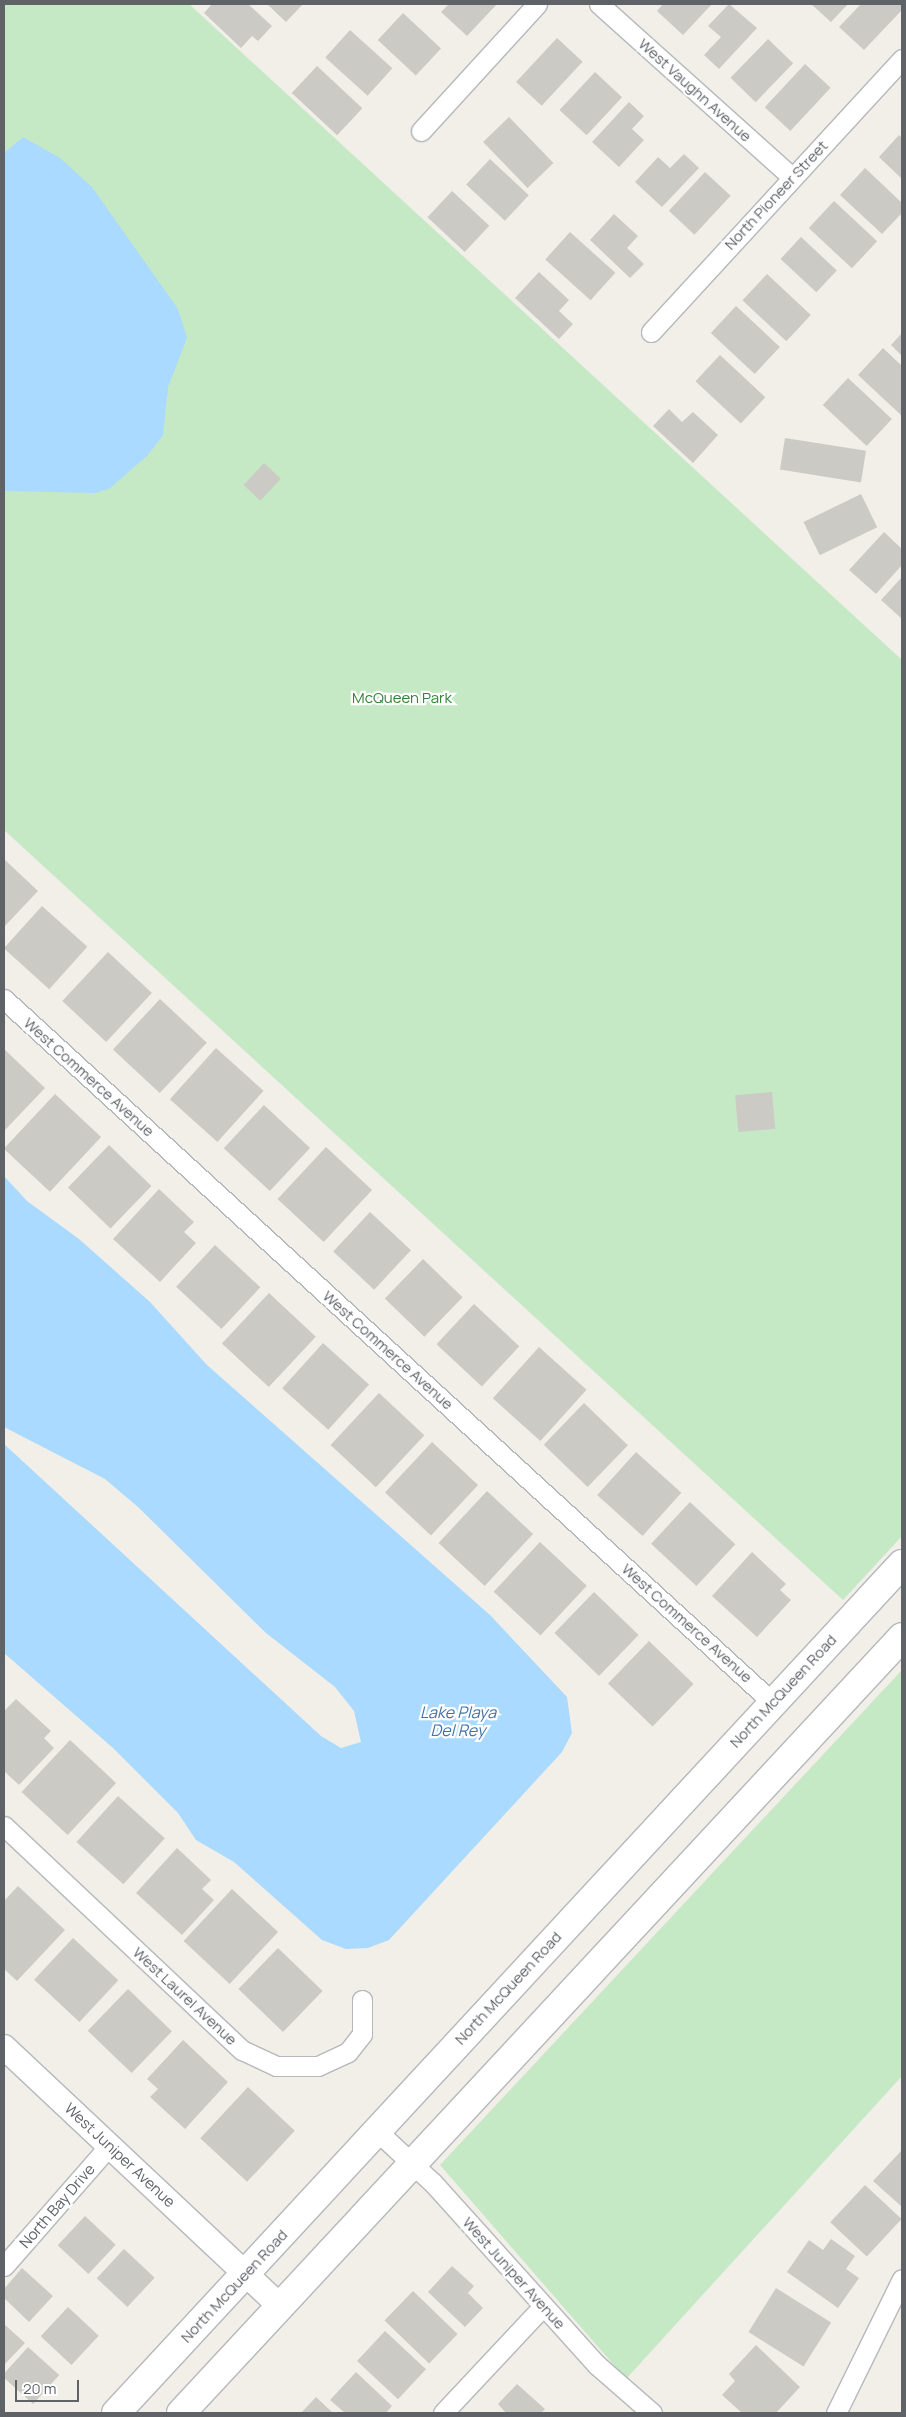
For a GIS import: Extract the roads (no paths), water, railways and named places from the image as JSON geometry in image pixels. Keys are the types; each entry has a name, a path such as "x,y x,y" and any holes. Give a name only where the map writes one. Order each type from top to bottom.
{"main road":[{"name":"North McQueen Road","path":"116,2413 772,1702 902,1564"},
{"path":"181,2413 902,1637"}],"street":[{"path":"421,132 537,4"},
{"name":"West Vaughn Avenue","path":"599,4 792,177"},
{"name":"North Pioneer Street","path":"651,332 902,59"},
{"name":"West Commerce Avenue","path":"4,999 772,1702"},
{"name":"West Laurel Avenue","path":"4,1826 242,2050 276,2066 318,2066 348,2052 362,2034 362,2000"},
{"name":"West Juniper Avenue","path":"4,2047 280,2306"},
{"name":"West Juniper Avenue","path":"377,2131 412,2165 597,2365 652,2413"},
{"name":"North Bay Drive","path":"4,2266 110,2145"},
{"path":"836,2413 902,2278"},
{"path":"443,2413 543,2306"}],"water":[{"path":"23,137 60,158 92,187 178,309 187,338 168,387 163,435 148,455 109,489 95,493 4,491 4,153"},
{"name":"Lake Playa Del Rey","path":"4,1176 27,1201 79,1239 150,1302 207,1365 490,1615 567,1697 572,1733 562,1752 389,1940 368,1948 346,1949 322,1940 234,1862 196,1840 178,1813 113,1748 4,1653 4,1444 321,1736 341,1748 361,1742 354,1711 335,1687 266,1633 138,1507 105,1479 4,1427"}],"park label":[{"name":"McQueen Park","path":"402,698"}]}
